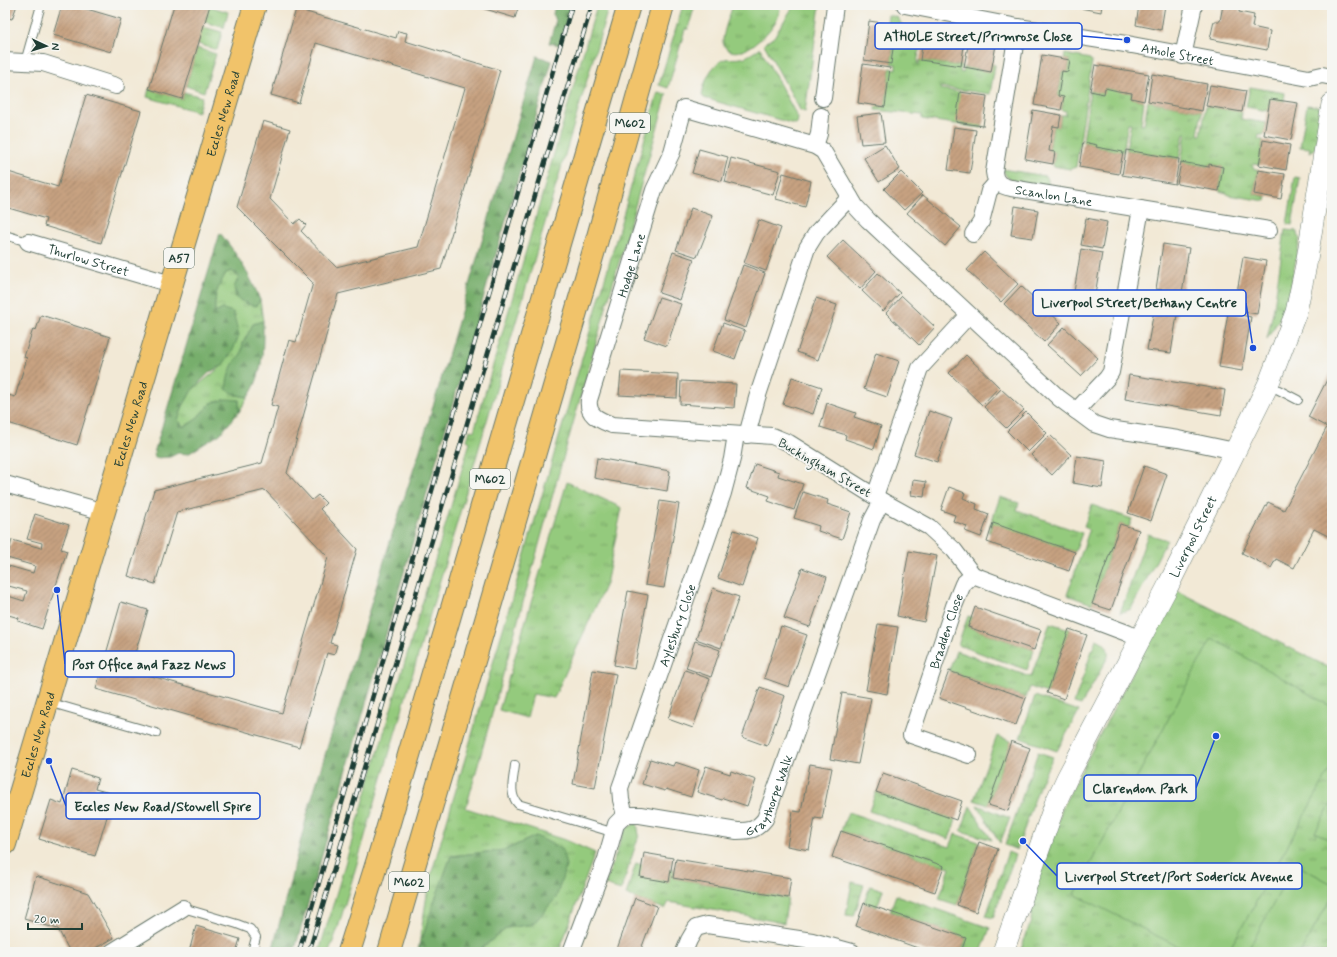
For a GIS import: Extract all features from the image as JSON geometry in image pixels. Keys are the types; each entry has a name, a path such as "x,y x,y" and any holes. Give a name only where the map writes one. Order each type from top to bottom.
{"main road":[{"name":"Eccles New Road","path":"5,844 8,822 48,702 255,5"},
{"name":"M602","path":"349,952 384,840 629,5"},
{"name":"M602","path":"389,952 595,248 663,5"}],"street":[{"path":"823,98 835,5"},
{"name":"Athole Street","path":"905,5 1018,27 1309,78 1322,75 1332,77"},
{"path":"1183,56 1194,5"},
{"name":"Scanlon Lane","path":"1018,27 994,172 997,182 1011,188 1268,230"},
{"path":"5,61 43,63 116,86"},
{"name":"Liverpool Street","path":"1003,952 1055,804 1067,778 1168,586 1268,385 1296,312 1306,265 1332,104"},
{"name":"Hodge Lane","path":"601,420 593,416 589,400 654,190 672,152 684,108 815,146"},
{"path":"822,116 815,146 823,151 856,207 868,220 1059,398 1094,424 1109,429 1178,439 1235,451"},
{"path":"973,234 980,222 989,192 997,182"},
{"name":"Aylesbury Close","path":"625,815 621,800 620,788 723,492 732,459 757,398 807,248 817,232 850,197"},
{"path":"1076,410 1111,372 1141,209"},
{"name":"Thurlow Street","path":"28,242 172,284"},
{"path":"879,498 920,368 969,315"},
{"name":"Buckingham Street","path":"601,420 612,426 772,436 789,443 929,527 954,550 973,575"},
{"path":"5,484 104,512"},
{"name":"Graythorpe Walk","path":"625,815 640,815 737,831 749,831 761,825 771,805 879,498"},
{"path":"973,575 1127,633 1139,639"},
{"name":"Bradden Close","path":"969,755 911,735 954,606 963,584 973,575"},
{"path":"571,952 606,860 616,824 625,815"},
{"path":"112,952 184,908"},
{"path":"684,952 696,928 706,925 812,941 852,952"}],"lane":[{"path":"25,62 41,5"},
{"name":"Thurlow Street","path":"5,235 28,242"},
{"path":"1268,385 1298,400"},
{"path":"48,702 156,733"},
{"path":"515,765 512,794 518,804 605,830 613,834"},
{"path":"184,908 250,929 256,937 252,952"}],"green space":[{"path":"555,5 571,5 559,45 549,43 556,20 553,14"},
{"path":"597,5 609,5 338,928 329,952 319,952 470,442 467,440 470,430 474,431"},
{"path":"683,5 695,5 688,29 685,29 668,88 659,85"},
{"path":"733,5 780,5 780,10 775,23 770,30 756,43 749,48 734,52 726,48 723,41 725,28"},
{"path":"794,5 820,5 805,112 800,110 764,44 774,37"},
{"path":"209,6 228,12 224,28 205,22"},
{"path":"888,15 897,17 902,25 920,28 922,32 917,64 919,64 920,60 961,66 960,72 963,73 964,67 991,72 992,64 995,65 990,94 940,87 940,89 960,92 983,126 982,128 922,119 922,115 875,110 876,106 885,107 890,68 896,69 896,64 891,64 896,25 887,23"},
{"path":"203,27 222,32 217,50 198,44"},
{"path":"197,48 216,54 204,92 186,86"},
{"path":"760,48 798,118 797,124 704,98 702,95 706,79 712,69 720,61 725,59 746,57"},
{"path":"1065,54 1090,59 1092,62 1076,167 1070,169 1053,166 1055,152 1049,151 1053,126 1059,127 1061,115 1066,115 1066,111 1061,110 1063,97 1058,96 1062,71 1068,72 1070,60 1064,59"},
{"path":"537,56 552,61 294,952 272,952 310,804 392,535 420,450"},
{"path":"1250,87 1285,93 1284,101 1270,99 1268,111 1246,107"},
{"path":"1105,88 1132,93 1131,98 1144,101 1141,125 1144,125 1148,101 1202,111 1198,135 1201,135 1206,106 1242,112 1241,119 1266,123 1264,135 1259,135 1258,139 1263,140 1259,165 1254,164 1253,168 1258,170 1254,194 1267,197 1266,201 1228,195 1227,193 1219,191 1223,167 1209,164 1209,167 1181,162 1186,133 1184,133 1179,159 1126,150 1131,123 1128,123 1123,152 1096,147 1096,145 1083,142 1090,91 1104,93"},
{"path":"149,89 182,99 184,92 202,97 198,112 147,97"},
{"path":"658,92 667,94 558,476 466,808 568,841 595,853 560,949 557,952 477,952 507,928 533,924 536,836 505,850 451,856 418,951 429,882 586,345"},
{"path":"1307,105 1322,107 1316,148 1309,152 1310,148 1300,147"},
{"path":"1002,169 1045,176 1048,180 1048,187 1011,180"},
{"path":"1295,177 1300,178 1292,225 1287,224"},
{"path":"1285,230 1296,231 1300,238 1290,291 1280,318 1267,339 1274,307"},
{"path":"220,233 243,265 260,300 256,306 247,304 236,298 234,287 239,277 232,271 226,273 217,292 215,313 223,309 233,312 239,335 233,350 222,366 210,372 192,390 183,406 178,420 184,427 194,421 211,403 226,399 239,400 239,412 220,434 188,454 178,453 170,457 155,458 154,453"},
{"path":"232,271 239,277 256,306 260,300 263,321 253,324 243,343 241,354 236,359 236,395 248,397 239,412 239,400 211,403 194,421 183,427 178,420 183,406 192,390 222,366 223,309 215,314 215,297 220,283 226,273"},
{"path":"263,321 262,360 257,380 248,397 236,395 226,389 230,370 241,354 243,343 253,324"},
{"path":"567,482 622,508 606,584 554,698 533,694 527,718 499,710"},
{"path":"1000,497 1019,503 1017,510 1082,533 1075,552 994,524 990,532 988,532"},
{"path":"1092,505 1132,519 1129,527 1120,524 1092,604 1067,595 1089,531 1084,526"},
{"path":"1148,534 1167,540 1131,609 1120,613"},
{"path":"1175,590 1332,669 1332,952 1020,952 1031,921 1034,887 1064,804"},
{"path":"968,616 972,617 968,627 1034,650 1027,670 958,645"},
{"path":"1050,623 1069,629 1047,693 1030,687 1026,698 949,671 956,651 1031,677"},
{"path":"1212,638 1332,707 1332,766 1228,952 1189,952 1074,894"},
{"path":"1096,639 1106,645 1108,657 1081,705 1074,703"},
{"path":"1035,696 1079,711 1057,751 1020,738"},
{"path":"997,736 1011,741 988,805 974,800"},
{"path":"1038,752 1053,757 1041,781 1017,850 1005,845"},
{"path":"876,792 956,820 949,839 869,811"},
{"path":"1332,802 1332,841 1315,832"},
{"path":"977,805 1010,818 1000,843"},
{"path":"970,806 992,840 961,831"},
{"path":"848,812 950,847 955,834 979,842 957,905 939,899 950,868 841,831"},
{"path":"637,823 639,835 621,890 605,885 623,834 628,827"},
{"path":"536,836 562,849 566,866 556,898 533,924 507,928 477,952 418,952 451,856 505,850"},
{"path":"1008,852 1015,855 993,918 986,916"},
{"path":"636,863 642,865 669,882 671,869 674,869 673,878 788,898 784,923 669,902 665,909 626,895"},
{"path":"1295,864 1332,884 1332,896 1301,952 1247,952"},
{"path":"852,882 864,885 854,916 846,915"},
{"path":"870,886 883,890 877,907 864,903"},
{"path":"896,895 990,928 981,952 961,952 966,938 890,911"}],"building":[{"path":"5,5 17,5 12,19 5,17"},
{"path":"62,5 73,5 121,19 111,52 53,35"},
{"path":"174,5 210,5 182,99 149,89"},
{"path":"472,5 519,5 515,18"},
{"path":"1065,5 1102,5 1101,12"},
{"path":"1139,5 1165,5 1161,30 1136,25"},
{"path":"1223,5 1240,5 1239,12 1254,15 1252,27 1270,31 1267,50 1210,39 1214,21 1220,21"},
{"path":"296,9 396,38 398,31 407,33 405,41 500,70 441,269 338,294 287,473 312,500 318,495 326,503 320,509 357,549 330,643 337,645 334,655 327,653 299,747 96,689 121,602 148,610 130,670 282,713 328,557 265,490 177,512 155,584 128,576 154,490 262,463 278,407 271,405 289,340 296,342 313,283 237,207 263,121 290,129 270,199 294,224 300,219 306,225 301,231 336,267 418,247 465,88 316,43 299,103 271,95"},
{"path":"869,21 896,25 891,64 864,60"},
{"path":"924,33 965,40 961,66 920,60"},
{"path":"969,40 996,45 991,72 964,67"},
{"path":"1042,55 1070,60 1068,72 1062,71 1058,96 1064,97 1061,110 1034,105"},
{"path":"863,64 890,68 885,107 858,103"},
{"path":"1095,65 1149,74 1144,101 1131,98 1132,93 1105,88 1104,94 1090,91"},
{"path":"1152,74 1207,84 1202,111 1148,101"},
{"path":"1210,85 1246,91 1242,112 1206,106"},
{"path":"960,92 987,96 983,126 956,122"},
{"path":"86,95 141,111 101,243 44,226 46,219 5,207 5,171 58,187"},
{"path":"1270,99 1298,103 1291,140 1264,135"},
{"path":"1033,110 1061,115 1059,127 1053,126 1051,138 1049,151 1055,152 1053,164 1025,159"},
{"path":"881,113 885,142 861,144 857,116"},
{"path":"954,127 976,130 970,173 948,170"},
{"path":"1263,140 1290,145 1286,170 1259,165"},
{"path":"1083,142 1097,145 1096,147 1123,152 1119,174 1079,167"},
{"path":"885,145 900,169 879,182 864,158"},
{"path":"699,149 728,157 722,181 692,173"},
{"path":"1126,150 1179,159 1175,184 1122,175"},
{"path":"731,158 780,171 773,195 725,182"},
{"path":"1181,162 1209,167 1209,164 1223,167 1219,191 1177,184"},
{"path":"1258,170 1285,174 1281,199 1254,194"},
{"path":"901,172 922,193 904,210 884,189"},
{"path":"783,173 811,181 805,207 776,199"},
{"path":"923,195 961,227 945,246 907,213"},
{"path":"1015,206 1038,210 1033,238 1011,235"},
{"path":"691,208 713,216 697,257 676,250"},
{"path":"1086,218 1107,222 1102,249 1081,245"},
{"path":"759,220 781,228 766,271 744,263"},
{"path":"843,240 876,271 860,289 827,257"},
{"path":"1163,244 1189,248 1182,293 1156,289"},
{"path":"1081,249 1102,253 1095,295 1074,292"},
{"path":"673,252 694,259 680,300 659,293"},
{"path":"984,252 1018,284 1001,302 967,270"},
{"path":"1243,257 1266,261 1257,314 1234,310"},
{"path":"743,265 765,273 746,328 724,320"},
{"path":"878,273 900,293 883,311 862,291"},
{"path":"1021,286 1061,323 1044,342 1004,304"},
{"path":"1157,293 1180,296 1171,353 1147,350"},
{"path":"902,296 935,327 919,345 886,313"},
{"path":"659,297 681,304 667,346 644,338"},
{"path":"816,298 837,305 818,360 797,352"},
{"path":"1228,313 1251,317 1242,371 1219,367"},
{"path":"41,315 110,337 77,445 5,422 5,394 15,397 27,358 24,357 33,329 36,330"},
{"path":"723,323 745,331 735,359 713,351"},
{"path":"1064,327 1098,358 1081,376 1047,345"},
{"path":"876,353 899,361 887,397 864,389"},
{"path":"966,355 999,387 982,405 949,373"},
{"path":"1332,370 1332,538 1314,529 1294,568 1276,559 1271,568 1242,553 1268,502 1284,510 1327,427 1308,417"},
{"path":"621,371 678,374 677,398 619,395"},
{"path":"1129,375 1225,390 1221,415 1125,399"},
{"path":"792,377 822,387 813,414 783,404"},
{"path":"681,381 736,384 734,408 680,404"},
{"path":"1001,389 1024,410 1006,428 984,407"},
{"path":"827,403 856,413 854,417 881,426 874,449 845,439 846,435 820,427"},
{"path":"929,411 952,419 937,462 914,454"},
{"path":"1026,412 1047,433 1028,452 1007,431"},
{"path":"1050,435 1071,455 1052,475 1031,455"},
{"path":"1077,456 1106,461 1102,488 1073,483"},
{"path":"597,458 670,471 667,491 594,478"},
{"path":"755,464 779,472 778,476 803,484 794,510 768,501 770,496 747,488"},
{"path":"1144,466 1167,474 1151,521 1128,513"},
{"path":"913,480 926,482 924,497 911,495"},
{"path":"949,487 965,493 963,498 977,504 976,509 989,514 981,537 965,531 967,526 953,521 955,515 941,510"},
{"path":"803,492 828,500 827,504 851,512 842,539 818,531 819,526 794,518"},
{"path":"660,501 679,504 664,588 645,585"},
{"path":"35,514 69,525 61,549 67,551 42,629 18,621 19,618 5,614 5,595 24,601 27,591 5,585 5,565 33,573 35,566 7,558 12,540 41,548 42,543 27,539"},
{"path":"993,523 1075,552 1069,571 987,542"},
{"path":"1120,524 1139,530 1111,610 1092,604"},
{"path":"734,530 758,538 742,587 718,578"},
{"path":"909,551 937,556 924,622 897,616"},
{"path":"802,568 827,577 810,627 784,618"},
{"path":"713,588 739,597 721,648 696,639"},
{"path":"628,591 648,595 634,669 614,665"},
{"path":"975,607 1041,630 1034,650 968,627"},
{"path":"878,624 898,627 887,694 866,690"},
{"path":"781,626 807,635 789,687 764,678"},
{"path":"1069,629 1087,635 1064,699 1047,693"},
{"path":"695,641 720,650 711,677 686,668"},
{"path":"593,670 616,674 595,788 573,784"},
{"path":"685,670 710,679 693,728 668,719"},
{"path":"949,671 1026,698 1016,725 939,698"},
{"path":"760,687 785,696 767,746 742,737"},
{"path":"842,693 871,698 858,764 830,759"},
{"path":"1011,741 1030,748 1008,811 988,805"},
{"path":"650,759 673,766 675,762 699,770 691,797 666,789 665,791 642,784"},
{"path":"810,764 832,768 822,819 815,818 809,850 787,846 793,811 801,812"},
{"path":"706,766 730,774 731,771 756,780 747,806 723,798 722,800 697,792"},
{"path":"72,770 98,778 95,789 114,794 95,856 39,839 51,800 62,804"},
{"path":"883,773 962,801 956,820 876,792"},
{"path":"841,831 944,866 935,892 832,857"},
{"path":"979,842 998,849 976,912 957,905"},
{"path":"644,853 673,858 669,882 640,877"},
{"path":"676,859 791,878 788,898 673,878"},
{"path":"36,876 88,893 114,938 88,952 70,952 58,929 24,919"},
{"path":"635,898 657,906 640,952 616,952"},
{"path":"864,903 966,938 961,952 929,952 856,926"},
{"path":"196,926 240,939 236,952 189,952"}],"railway":[{"path":"299,952 572,5"},
{"path":"309,952 592,5"}],"place":[{"name":"ATHOLE Street/Primrose Close","path":"1127,40"},
{"name":"Liverpool Street/Bethany Centre","path":"1253,348"},
{"name":"Post Office and Fazz News","path":"57,590"},
{"name":"Clarendon Park","path":"1216,736"},
{"name":"Eccles New Road/Stowell Spire","path":"49,761"},
{"name":"Liverpool Street/Port Soderick Avenue","path":"1023,841"}]}
